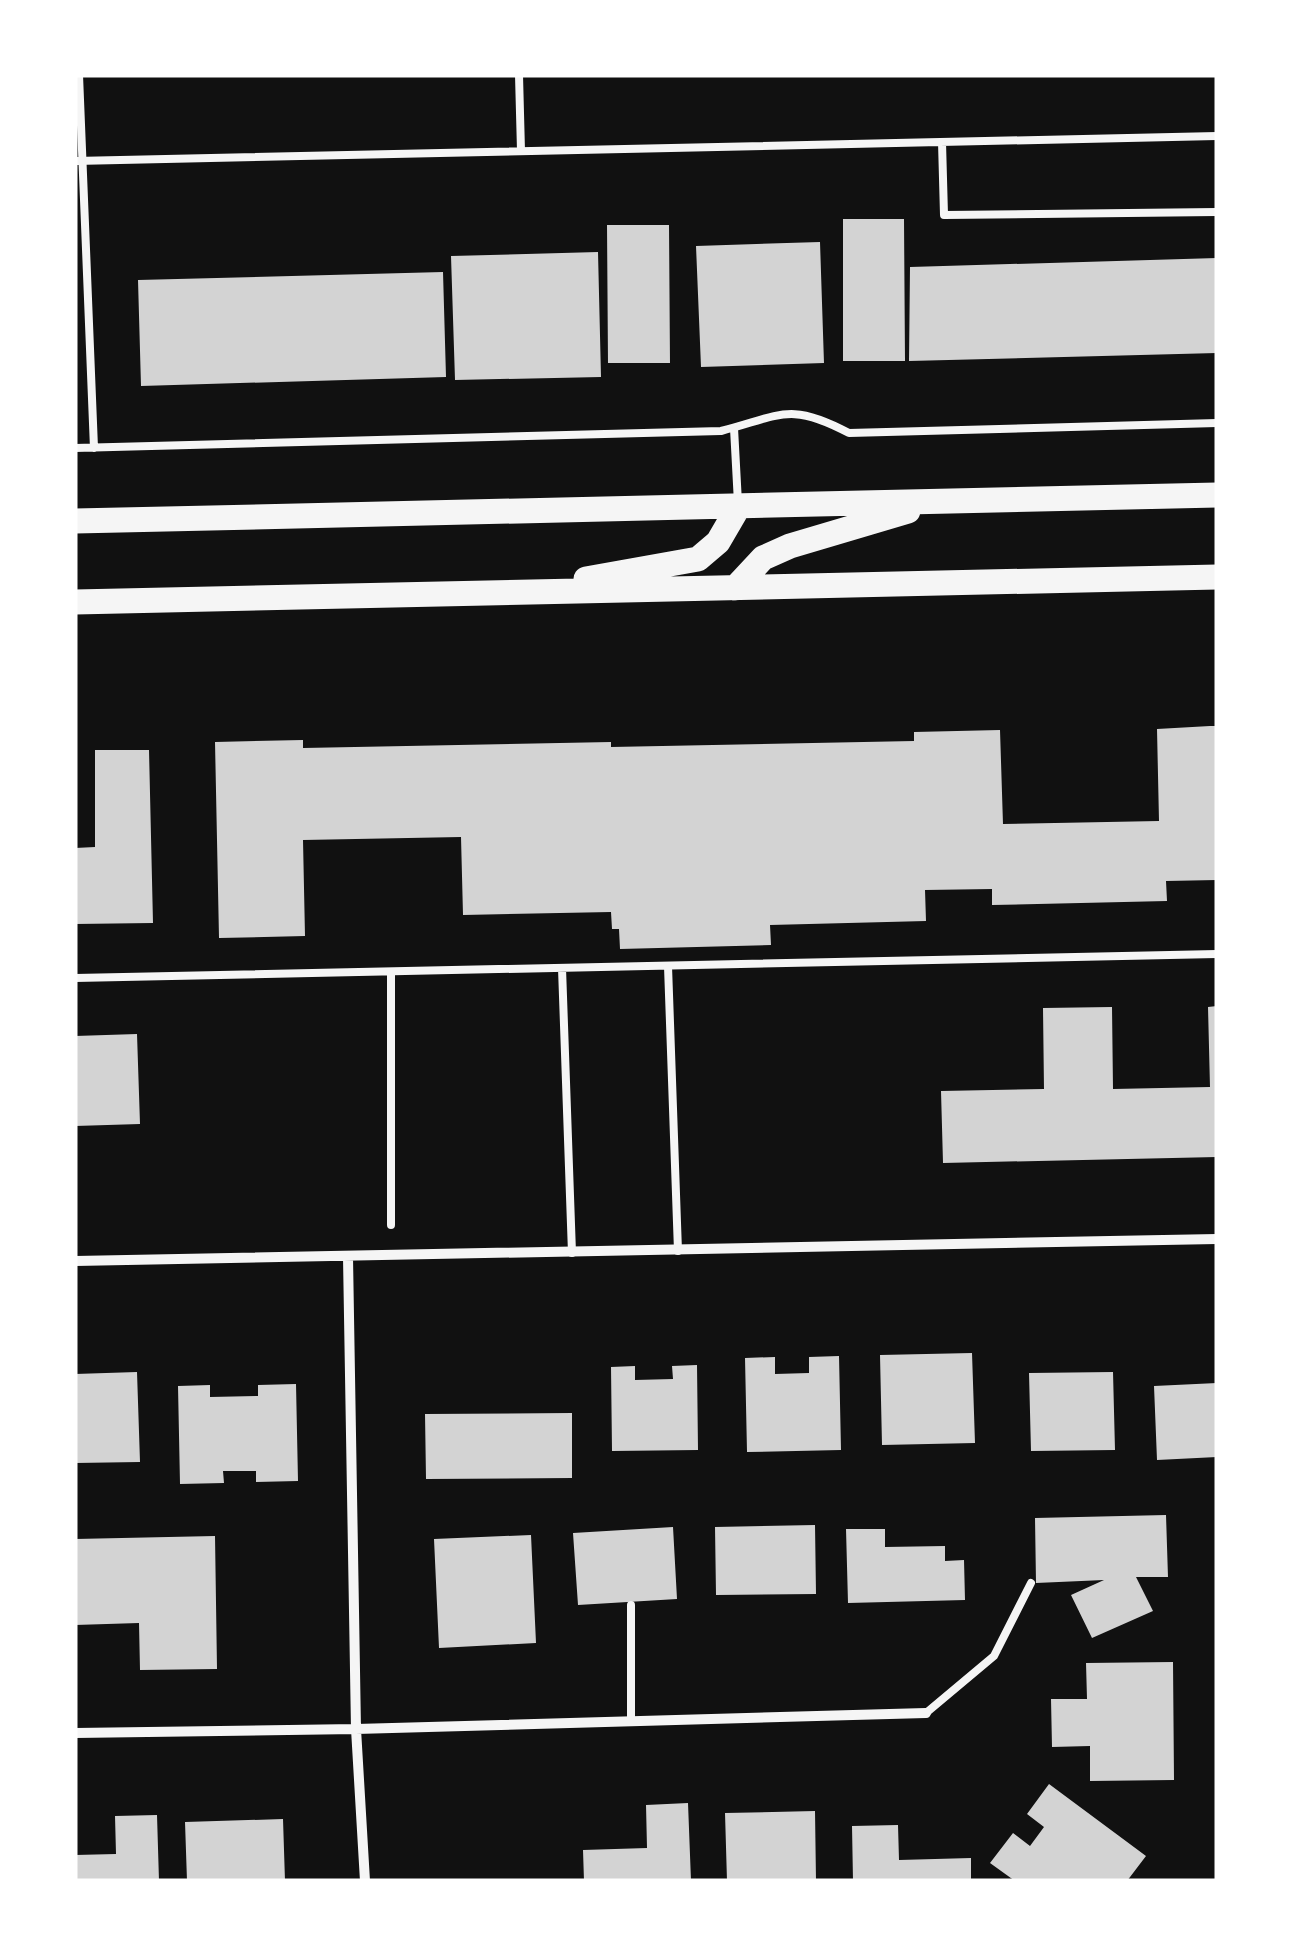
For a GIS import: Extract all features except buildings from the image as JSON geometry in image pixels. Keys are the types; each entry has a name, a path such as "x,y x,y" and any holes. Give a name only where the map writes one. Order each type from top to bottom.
{"main road":[{"path":"75,520 1217,495"},
{"path":"735,588 763,558 790,546 941,501"},
{"path":"507,592 698,559 718,542 738,506"},
{"path":"75,602 1217,577"}],"street":[{"path":"75,1261 1217,1239"},
{"path":"348,1257 356,1729 365,1881"},
{"path":"75,1733 926,1713"}],"lane":[{"path":"79,75 80,207 94,448"},
{"path":"518,75 521,151"},
{"path":"79,161 1217,136"},
{"path":"942,142 944,215 1217,212"},
{"path":"75,448 721,431 781,412 825,420 848,433 1217,423"},
{"path":"734,428 738,506"},
{"path":"75,978 1217,954"},
{"path":"668,966 678,1250"},
{"path":"562,968 572,1253"},
{"path":"391,972 392,1225"},
{"path":"926,1713 994,1656 1031,1583"},
{"path":"631,1606 631,1721"}]}
